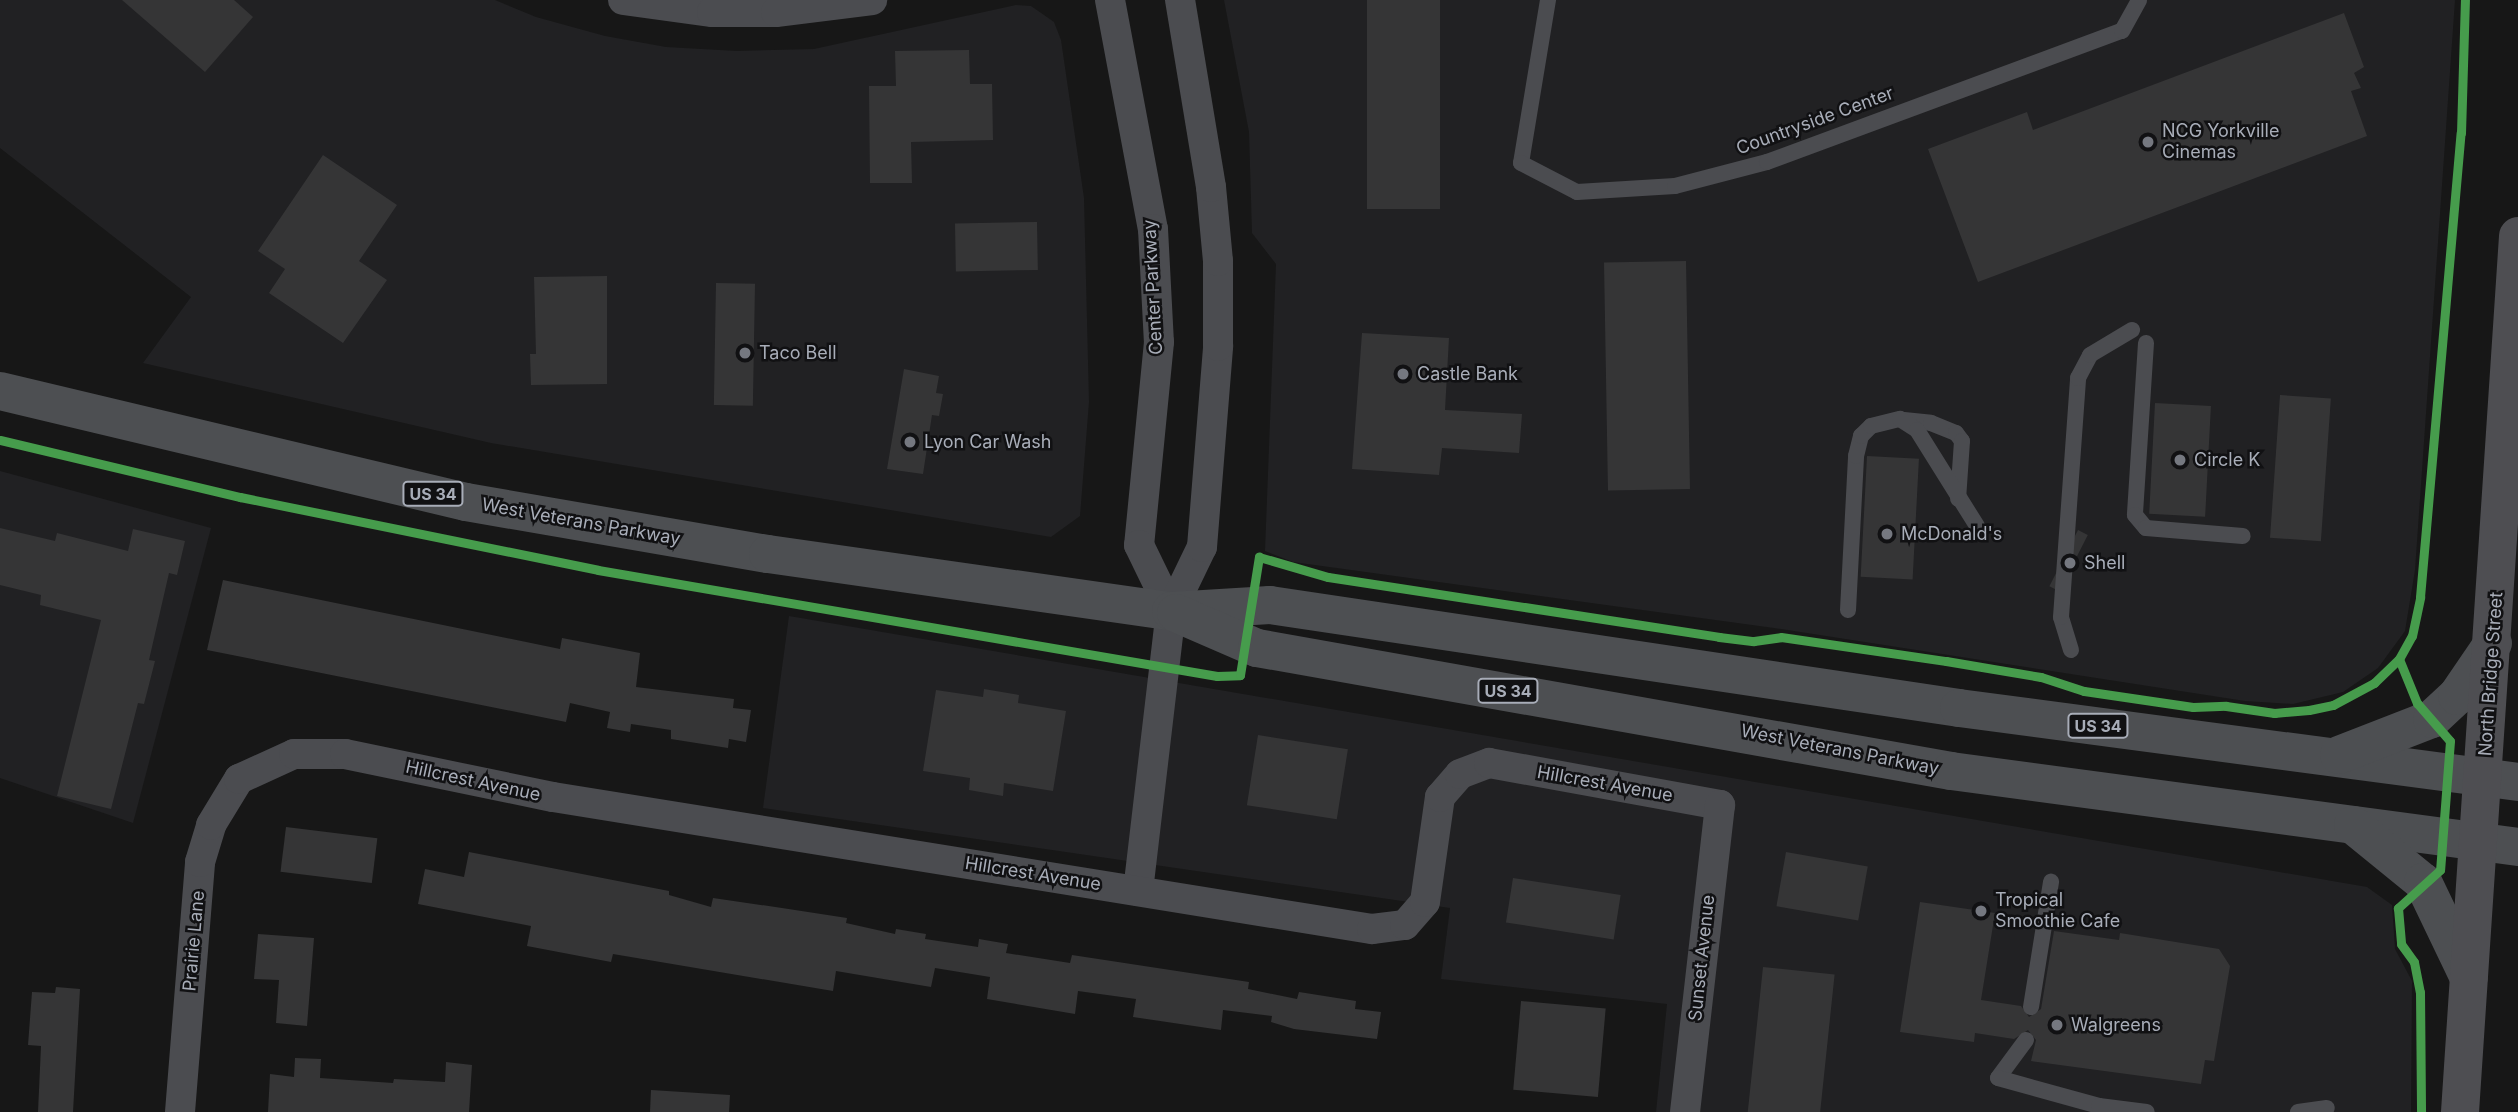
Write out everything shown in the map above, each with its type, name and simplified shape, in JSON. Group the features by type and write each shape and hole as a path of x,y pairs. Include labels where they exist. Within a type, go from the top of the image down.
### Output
{"highway":[{"name":"North Bridge Street","path":"2460,1112 2479,842 2501,780 2493,643 2518,236"}],"main road":[{"name":"West Veterans Parkway","path":"0,391 477,504 768,554 1171,611 1270,605 1959,708 2501,780"},
{"name":"West Veterans Parkway","path":"1171,611 1257,648 1951,771 2518,847"},
{"path":"2333,757 2432,719 2457,696 2493,643"},
{"path":"2353,825 2423,882 2469,978"}],"street":[{"path":"623,0 712,12 776,12 872,0"},
{"name":"Center Parkway","path":"1110,0 1153,229 1158,317 1152,430 1139,545 1171,611"},
{"path":"1138,891 1171,611 1202,547 1218,346 1218,261 1210,187 1180,0"},
{"name":"Hillcrest Avenue","path":"239,779 294,754 345,754 553,797 1373,929 1405,925 1425,902 1440,797 1460,774 1489,763 1720,805"},
{"name":"Prairie Lane","path":"180,1112 200,862 211,825 239,779"},
{"name":"Sunset Avenue","path":"1685,1112 1720,805"}],"lane":[{"name":"Countryside Center","path":"1548,0 1521,163 1577,192 1675,186 1768,162 2122,31 2139,0"},
{"path":"2071,650 2061,617 2078,378 2090,355 2132,330"},
{"path":"2146,344 2135,515 2146,527 2243,536"},
{"path":"1848,610 1861,436 1882,420 1900,419 1931,424 1956,433 1962,441 1958,499"},
{"path":"1900,419 1917,430 1977,526"},
{"path":"2031,1007 2051,883"},
{"path":"2025,1040 1998,1078 2099,1106 2147,1112"},
{"path":"2298,1112 2327,1108"}],"shaded area":[{"path":"0,0 495,0 536,17 605,36 666,47 737,51 814,49 1016,5 1031,6 1054,22 1061,40 1084,198 1089,402 1080,516 1051,537 491,443 143,363 191,297 0,148"},
{"path":"1224,0 2455,0 2415,570 2405,631 2378,668 2343,692 2293,704 2245,701 1774,628 1293,562 1265,551 1276,264 1252,233 1249,132"},
{"path":"0,471 211,528 133,823 0,778"},
{"path":"789,616 2367,887 2392,905 2395,949 2412,981 2411,1112 1656,1112 1667,1004 1441,979 1450,908 763,808"}],"building":[{"path":"122,0 234,0 253,17 205,72"},
{"path":"1367,0 1440,0 1440,209 1367,209"},
{"name":"NCG Yorkville Cinemas","path":"2344,13 2364,67 2354,73 2361,88 2351,91 2367,136 1978,282 1928,149 2027,112 2033,130"},
{"path":"969,50 970,84 992,84 993,140 911,142 912,183 870,183 869,86 896,86 895,51"},
{"path":"323,155 397,205 359,261 387,280 343,343 269,293 285,269 258,251"},
{"path":"1037,222 1038,270 956,271 955,223"},
{"path":"1686,261 1690,489 1608,490 1604,262"},
{"path":"607,276 607,384 531,385 530,354 536,354 534,277"},
{"path":"716,283 755,284 753,406 714,405"},
{"name":"Castle Bank","path":"1362,333 1449,338 1445,410 1522,414 1519,453 1442,448 1439,475 1352,469"},
{"name":"Lyon Car Wash","path":"904,369 939,376 936,393 943,394 939,416 932,415 923,474 887,469"},
{"path":"2280,395 2331,399 2321,541 2270,538"},
{"name":"Circle K","path":"2155,403 2211,406 2205,517 2149,514"},
{"name":"McDonald's","path":"1867,456 1919,459 1913,580 1861,577"},
{"path":"0,528 55,541 57,533 128,551 133,529 185,541 177,575 169,573 149,660 155,661 144,704 138,703 111,809 57,796 101,620 40,605 41,595 0,585"},
{"path":"2078,530 2088,535 2059,591 2049,586"},
{"path":"223,580 560,649 562,638 640,653 636,687 734,699 733,708 751,710 746,742 729,739 728,748 671,739 671,730 631,724 630,732 607,728 610,712 570,703 566,722 207,650"},
{"path":"984,689 1019,695 1018,703 1066,711 1053,791 1004,783 1003,796 969,790 970,778 923,771 936,690 983,697"},
{"path":"1258,735 1348,749 1337,819 1247,805"},
{"path":"286,827 377,838 372,883 281,872"},
{"path":"469,852 669,891 669,895 711,907 713,898 782,908 847,918 846,923 895,934 896,929 926,934 925,939 978,947 979,939 1008,944 1006,953 1070,963 1072,955 1249,982 1248,989 1297,999 1299,992 1356,1001 1355,1009 1381,1012 1377,1039 1294,1029 1271,1022 1272,1016 1223,1010 1221,1030 1133,1017 1136,999 1078,991 1075,1014 987,999 990,977 935,968 931,987 836,971 833,991 613,954 611,962 527,946 531,926 418,904 425,869 464,877"},
{"path":"1786,852 1868,866 1858,921 1776,906"},
{"path":"1513,878 1621,895 1614,939 1506,922"},
{"name":"Walgreens","path":"1920,902 1995,913 1981,1000 2021,1006 2029,1017 2041,1009 2054,931 2119,940 2120,933 2219,949 2230,966 2214,1061 2205,1060 2201,1084 2031,1061 2036,1040 2028,1030 2014,1039 1975,1033 1974,1042 1900,1032"},
{"path":"258,934 314,938 307,1026 276,1023 279,980 254,979"},
{"path":"1763,967 1835,975 1820,1112 1748,1112"},
{"path":"56,987 80,989 73,1112 38,1112 41,1046 28,1045 32,992 55,993"},
{"path":"1521,1001 1606,1008 1598,1097 1513,1090"},
{"path":"295,1058 321,1059 320,1078 393,1083 394,1079 445,1082 446,1062 472,1065 469,1112 268,1112 270,1074 294,1077"},
{"path":"651,1090 730,1095 729,1112 650,1112"}],"cycle path":[{"path":"0,440 240,497 598,570 1217,676 1240,675 1259,557 1328,577 1719,637 1754,641 1781,637 1946,661 2041,677 2084,691 2193,707 2226,706 2274,713 2309,710 2333,705 2374,683 2399,659 2412,636 2420,597 2461,133 2465,0"},
{"path":"2399,659 2417,703 2450,741 2440,870 2398,908 2401,944 2414,962 2420,992 2421,1112"}],"place":[{"name":"NCG Yorkville Cinemas","path":"2148,142"},
{"name":"Taco Bell","path":"745,353"},
{"name":"Castle Bank","path":"1403,374"},
{"name":"Lyon Car Wash","path":"910,442"},
{"name":"Circle K","path":"2180,460"},
{"name":"McDonald's","path":"1887,534"},
{"name":"Shell","path":"2070,563"},
{"name":"Tropical Smoothie Cafe","path":"1981,911"},
{"name":"Walgreens","path":"2057,1025"}]}
